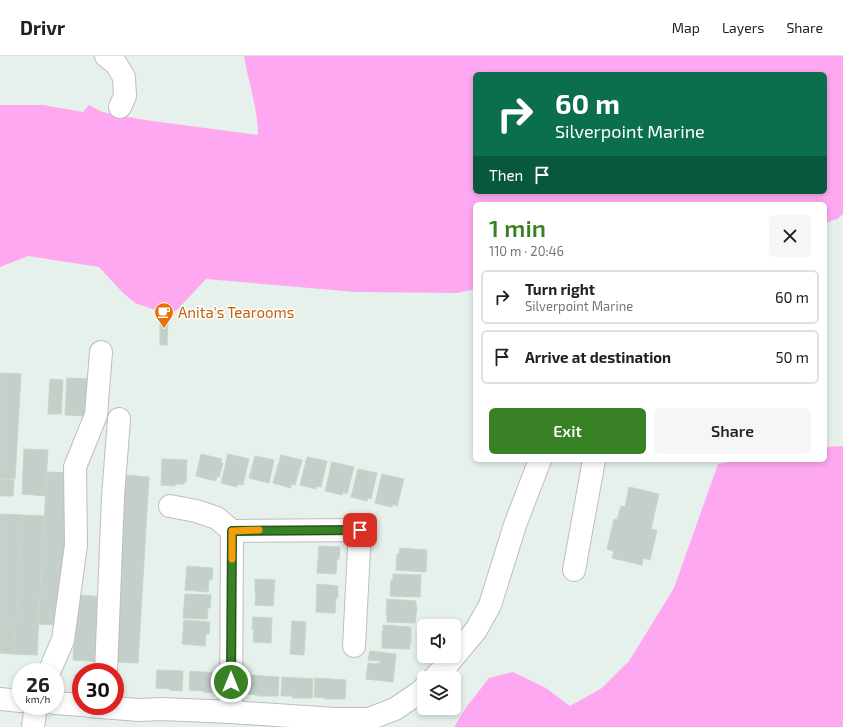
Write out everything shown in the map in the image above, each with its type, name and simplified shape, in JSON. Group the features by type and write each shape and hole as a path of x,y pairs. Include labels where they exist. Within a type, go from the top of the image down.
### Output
{"street":[{"path":"106,56 116,64 124,77 125,96 120,108"},
{"path":"53,663 63,640 76,545 75,467 96,415 101,352"},
{"path":"106,663 113,496 119,419"},
{"path":"441,671 476,630 490,605 515,525 539,462"},
{"path":"574,570 594,462"},
{"path":"170,506 196,511 217,518 232,531 360,530 354,646"},
{"path":"231,712 232,531"},
{"path":"124,708 139,710 161,718 231,712 281,721 369,719 394,709 417,694"},
{"path":"0,699 12,700"},
{"path":"33,727 35,715"}],"shaded area":[{"path":"244,56 843,56 843,214 837,219 827,222 827,202 473,202 473,289 457,293 356,292 206,279 176,311 161,312 135,303 123,293 99,267 28,256 0,267 0,105 43,105 83,112 89,105 102,112 145,120 258,135 255,105"},
{"path":"843,446 843,727 454,727 468,705 489,678 513,672 546,688 570,706 602,688 629,661 674,588 718,464 730,462 827,462 827,447"}],"building":[{"name":"Anita's Tearooms","path":"160,319 168,319 167,345 160,345"},
{"path":"0,373 21,374 15,479 0,478"},
{"path":"67,378 88,379 86,416 65,415"},
{"path":"50,379 63,380 61,414 48,414"},
{"path":"24,449 48,450 45,496 22,494"},
{"path":"201,454 222,459 221,463 223,463 219,477 217,476 216,481 196,476"},
{"path":"228,454 249,459 243,485 238,484 237,487 221,483"},
{"path":"281,455 302,460 295,485 291,484 291,488 273,483"},
{"path":"255,456 274,460 269,483 249,478"},
{"path":"307,457 327,461 321,487 316,486 316,489 300,485"},
{"path":"162,459 187,460 186,482 184,482 184,484 175,484 175,486 161,485"},
{"path":"332,462 354,467 347,494 343,492 342,495 325,491"},
{"path":"358,469 377,473 371,499 368,498 367,501 351,497"},
{"path":"47,472 69,473 60,625 38,624"},
{"path":"382,474 404,479 397,506 393,504 392,507 375,503"},
{"path":"125,475 149,477 138,663 114,662"},
{"path":"0,479 14,480 13,496 0,496"},
{"path":"629,487 659,494 651,529 657,530 650,560 643,558 642,565 612,558 614,551 607,549 614,519 617,520 621,506 625,507"},
{"path":"0,514 22,515 14,654 0,653"},
{"path":"22,515 44,516 37,655 14,654"},
{"path":"319,546 340,547 339,559 337,559 336,574 317,573"},
{"path":"400,548 427,550 426,572 396,570 397,554 399,554"},
{"path":"187,566 213,568 212,580 209,580 208,592 185,590"},
{"path":"393,574 421,575 420,597 390,596"},
{"path":"255,579 275,580 273,606 255,605"},
{"path":"317,584 338,586 338,598 336,598 335,613 316,612"},
{"path":"185,594 211,595 207,619 183,618"},
{"path":"77,595 109,597 104,662 73,660"},
{"path":"387,599 416,601 417,607 415,623 387,622"},
{"path":"253,617 272,618 271,643 253,642"},
{"path":"184,620 210,622 209,634 206,634 205,646 182,644"},
{"path":"292,621 306,622 304,655 290,654"},
{"path":"383,625 411,627 410,649 382,648"},
{"path":"370,651 396,654 393,682 366,679 368,663 380,664 380,661 368,660"},
{"path":"157,670 183,671 182,691 156,688"},
{"path":"190,671 216,673 215,693 189,690"},
{"path":"248,675 279,677 278,696 258,696 247,694"},
{"path":"282,677 313,679 312,698 292,698 293,696 281,696"},
{"path":"315,678 346,680 345,699 325,699 326,698 314,697"}],"slow traffic":[{"path":"232,559 232,531 259,530"}],"place":[{"name":"Anita's Tearooms","path":"164,329"}],"route":[{"path":"231,682 232,531 360,530"}]}
